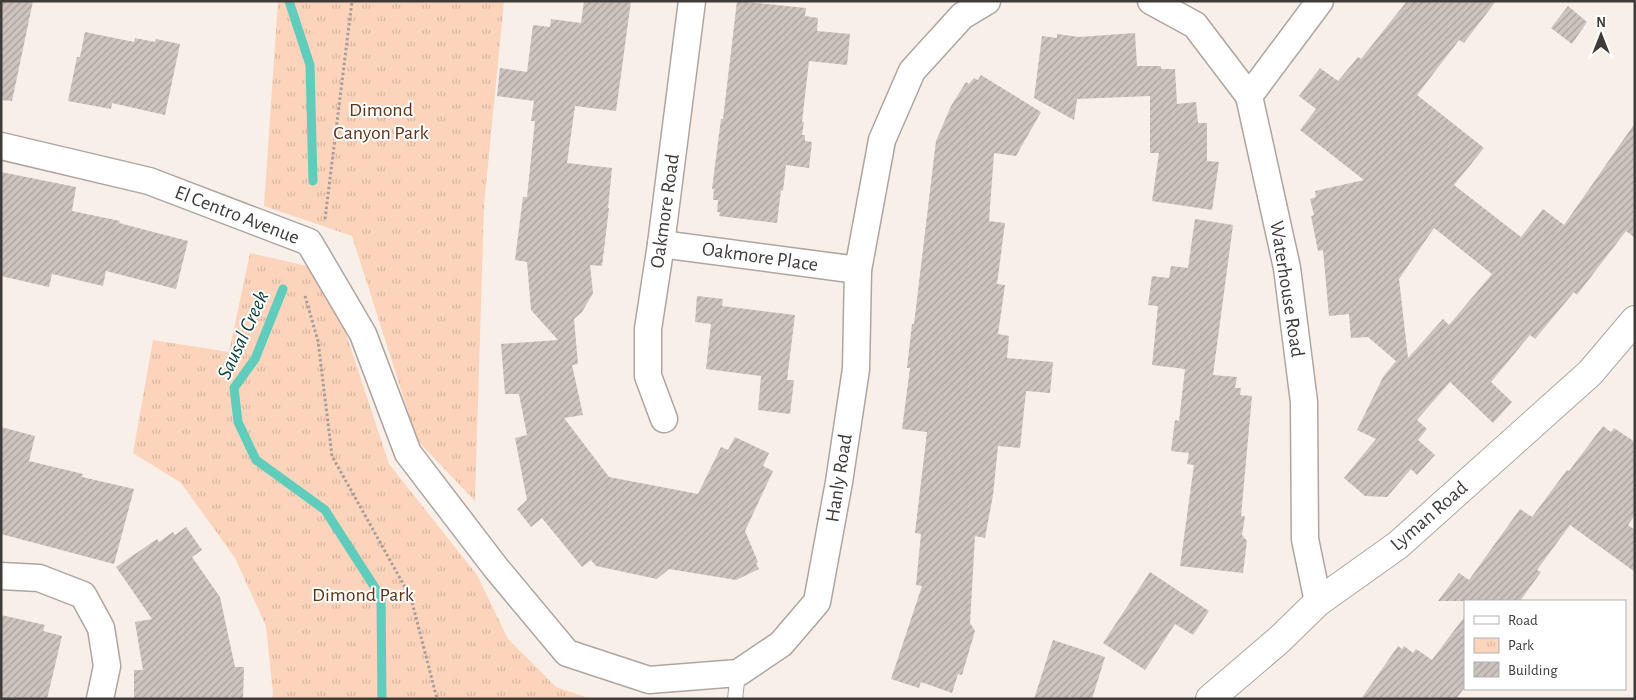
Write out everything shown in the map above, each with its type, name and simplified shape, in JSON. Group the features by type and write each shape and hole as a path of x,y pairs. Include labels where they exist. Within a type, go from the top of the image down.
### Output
{"street":[{"name":"Oakmore Road","path":"664,419 648,376 648,329 661,244 692,1"},
{"path":"1152,1 1195,25 1249,96 1320,1"},
{"name":"Hanly Road","path":"496,568 568,653 649,680 738,690 817,602 839,482 856,370 858,270 882,140 912,71 962,16 978,4"},
{"name":"Waterhouse Road","path":"1249,96 1288,268 1304,402 1305,539 1318,602"},
{"name":"El Centro Avenue","path":"1,146 149,181 309,242 363,334 408,453 496,568"},
{"name":"Oakmore Place","path":"661,244 858,270"},
{"name":"Lyman Road","path":"1210,699 1279,640 1318,602 1398,545 1590,374 1635,320"},
{"path":"1,576 39,578 83,595 101,628 107,666 100,699"}],"path":[{"path":"324,222 352,1"},
{"path":"305,294 318,341 332,456 411,598 437,699"}],"green space":[{"name":"Dimond Canyon Park","path":"278,1 504,1 484,205 475,501 417,440 352,236 264,206"},
{"name":"Dimond Park","path":"250,253 325,270 389,464 477,575 508,639 556,687 591,699 272,699 266,626 235,558 181,483 133,453 153,340 229,352"}],"building":[{"path":"1,1 33,1 12,101 1,100"},
{"path":"584,1 631,1 616,111 575,106 567,163 612,168 602,266 590,265 593,293 582,312 574,319 578,364 572,365 583,415 564,418 609,477 698,494 721,447 728,450 735,437 769,453 763,466 773,471 745,531 759,569 736,580 669,569 657,579 596,566 591,560 582,567 542,518 531,527 517,509 527,500 515,438 527,435 519,394 505,394 501,344 558,340 531,310 527,262 515,260 523,197 527,197 535,121 531,121 534,101 497,96 500,68 527,72 533,25 550,27 551,19 581,23"},
{"path":"737,1 806,8 805,16 818,18 817,31 850,34 847,65 809,61 802,135 805,135 805,141 812,142 809,168 786,165 777,223 719,216 720,212 717,212 718,200 713,200 714,189 712,189 721,119 723,119"},
{"path":"1407,1 1496,1 1464,43 1459,40 1417,95 1484,148 1454,185 1521,237 1543,209 1564,225 1635,123 1635,238 1626,231 1577,295 1574,292 1535,339 1530,335 1491,382 1512,402 1493,423 1450,382 1417,420 1427,429 1418,440 1435,455 1417,475 1411,469 1387,497 1365,496 1344,478 1376,439 1357,430 1383,377 1396,361 1368,337 1351,338 1349,314 1329,316 1323,250 1318,251 1311,216 1314,215 1310,199 1316,197 1315,191 1364,180 1300,130 1316,109 1299,96 1320,68 1338,81 1358,57 1361,59","holes":["1434,228 1492,274 1449,325 1443,319 1408,358 1399,279"]},
{"path":"1568,6 1587,22 1572,44 1551,28"},
{"path":"85,32 134,42 135,38 155,42 156,39 180,44 165,115 112,103 111,109 68,101 77,57 80,57"},
{"path":"1135,33 1137,66 1161,66 1161,69 1175,69 1177,104 1196,102 1198,123 1207,123 1207,161 1219,162 1212,210 1152,201 1159,153 1150,153 1150,96 1077,99 1074,120 1034,98 1042,36 1057,38 1057,34 1079,37"},
{"path":"981,75 1041,112 1016,156 994,153 989,221 1005,223 997,284 1005,285 998,334 1009,336 1007,358 1053,362 1050,393 1026,391 1020,448 998,446 993,495 985,538 975,536 970,623 975,631 962,675 958,674 952,693 921,682 919,688 891,679 922,586 916,585 921,534 915,533 927,432 902,429 910,368 907,368 912,324 914,324 936,141 951,106 966,82 969,84 974,78 978,80"},
{"path":"1,172 76,187 72,211 120,221 119,223 188,241 176,289 106,271 103,286 52,274 49,287 1,276"},
{"path":"1195,219 1233,225 1213,375 1237,377 1235,388 1241,388 1240,395 1252,396 1241,516 1245,516 1242,535 1247,541 1243,573 1180,566 1194,465 1187,464 1189,453 1171,451 1175,420 1179,421 1185,369 1152,365 1158,306 1148,305 1152,276 1169,278 1171,266 1188,268"},
{"path":"697,296 723,299 722,306 795,315 787,380 794,380 790,414 758,410 761,376 706,369 711,324 695,322"},
{"path":"1603,426 1611,432 1614,428 1635,442 1635,515 1628,525 1635,530 1635,572 1570,525 1537,570 1541,572 1521,600 1438,601 1459,573 1469,580 1520,509 1532,517 1567,470 1569,471"},
{"path":"1,427 35,436 29,461 83,474 82,477 134,489 114,564 1,534"},
{"path":"186,527 202,550 192,557 220,597 235,667 244,667 243,699 134,699 134,670 143,670 135,622 152,619 116,567 157,539 159,542 173,532 175,535"},
{"path":"1150,572 1209,611 1193,635 1175,624 1145,670 1103,643"},
{"path":"1,615 45,625 43,631 62,636 47,699 1,699"},
{"path":"1464,617 1464,688 1456,699 1361,699 1398,646 1402,649 1404,646 1413,653 1416,649 1432,660"},
{"path":"1053,640 1105,657 1092,699 1034,699"}],"waterway":[{"name":"Sausal Creek","path":"289,1 310,65 313,181"},
{"name":"Sausal Creek","path":"283,289 255,359 234,388 238,422 256,460 325,510 381,597 382,699"}]}
